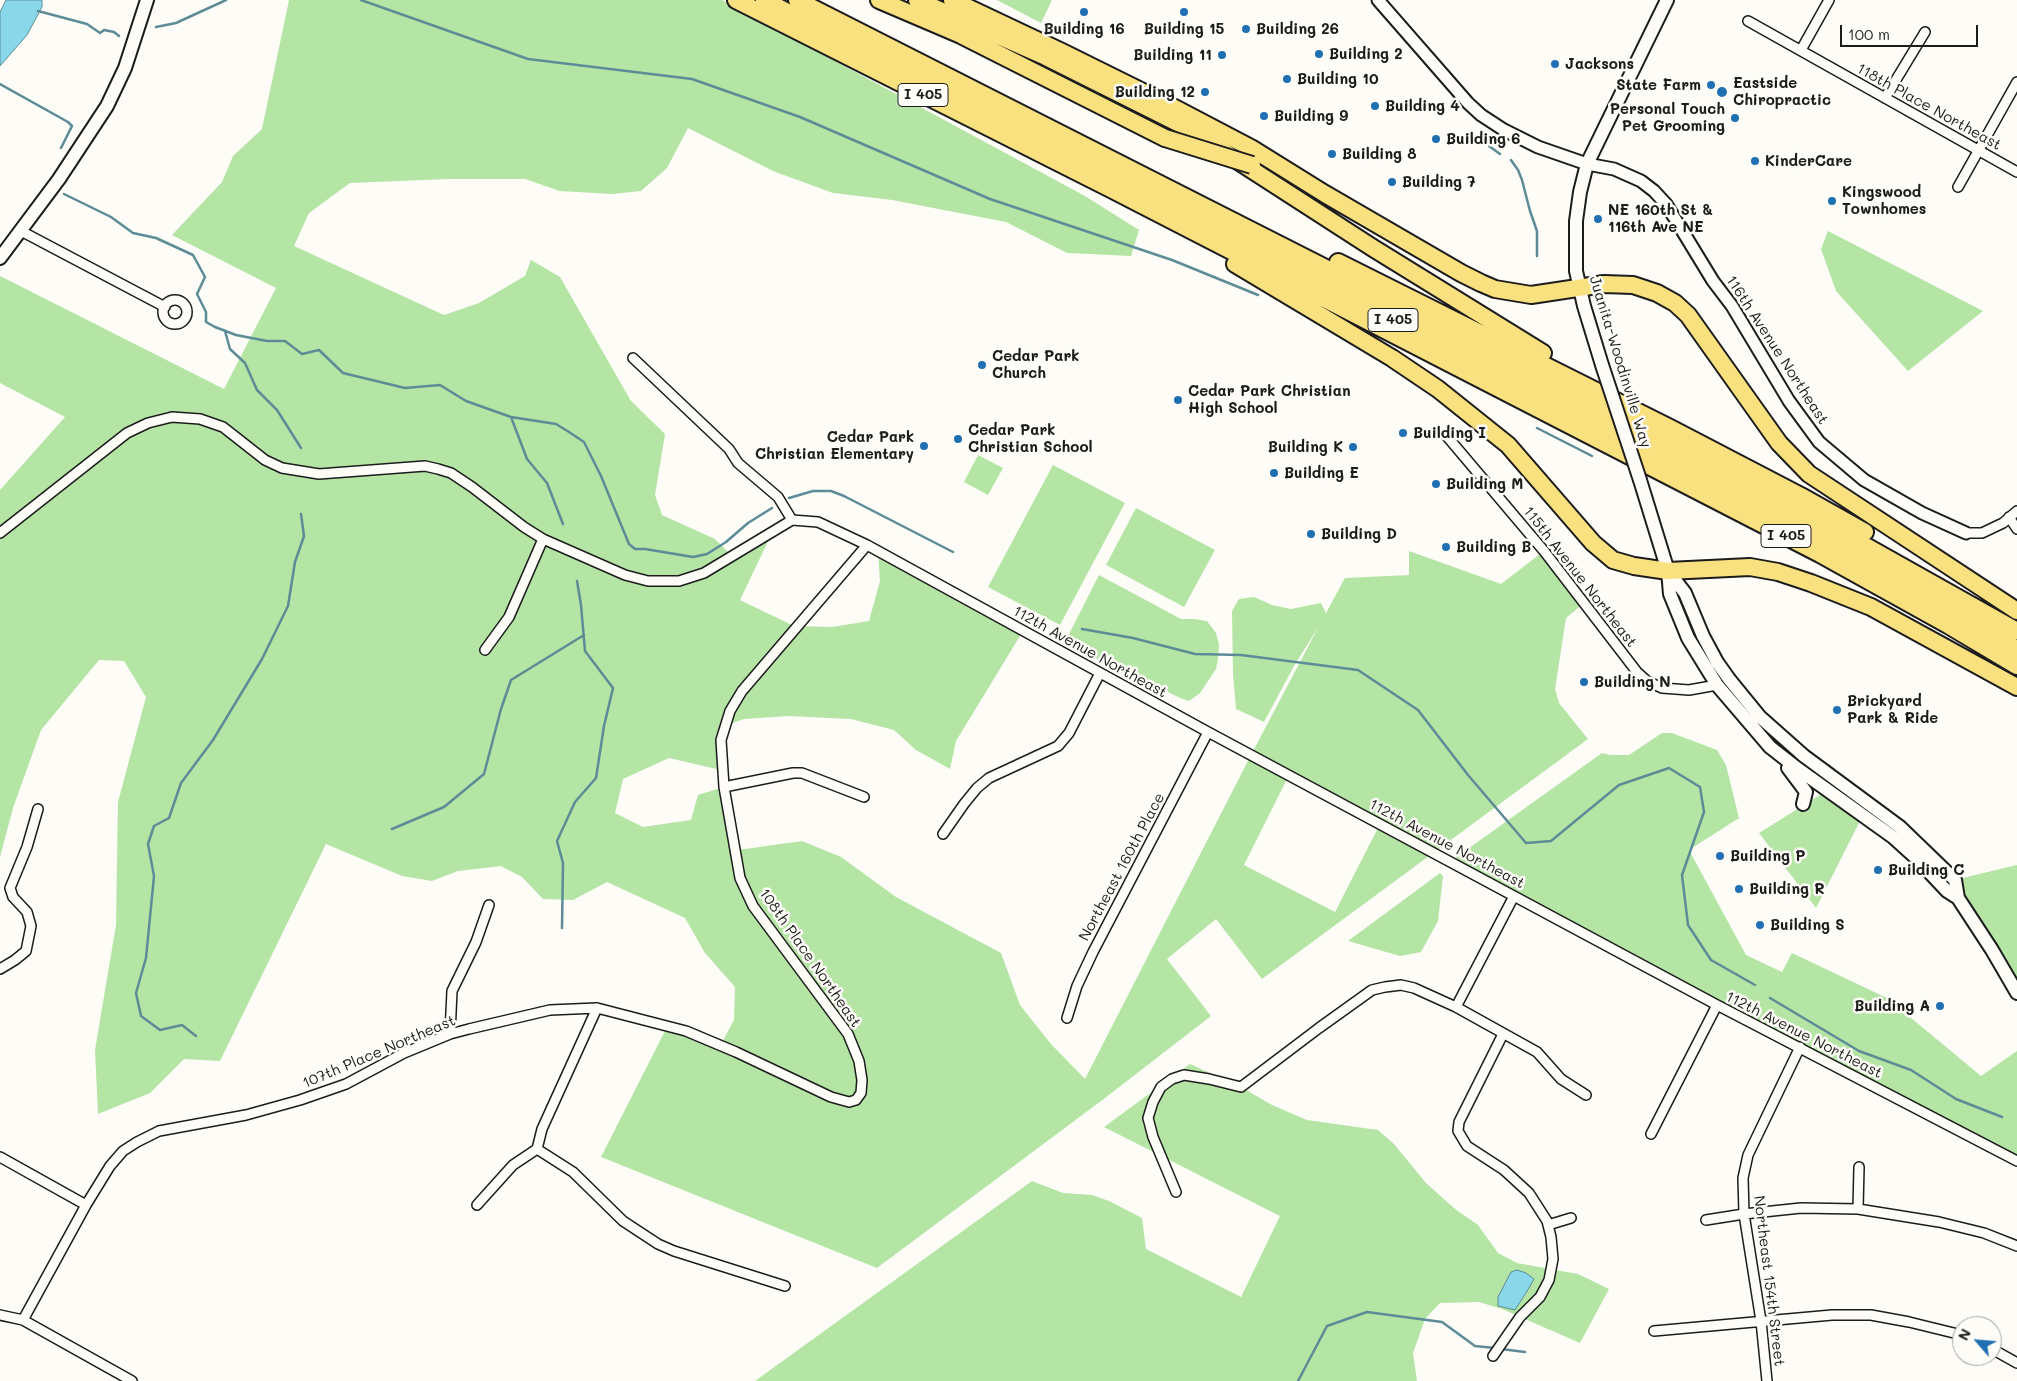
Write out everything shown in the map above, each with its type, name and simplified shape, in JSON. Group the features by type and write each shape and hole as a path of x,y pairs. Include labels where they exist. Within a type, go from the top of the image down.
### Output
{"highway":[{"name":"I 405","path":"736,0 1111,189 1820,554 1948,625 2017,666"},
{"name":"I 405","path":"764,0 1768,510 1892,576 2017,649"},
{"name":"I 405","path":"797,0 1710,463 1830,526 2017,631"},
{"name":"I 405","path":"816,0 1672,429 1801,496 2017,619"},
{"path":"879,0 961,35 1165,138 1269,170 1325,194"},
{"path":"917,0 1046,58 1184,126 1513,335 1672,429"},
{"path":"952,0 1045,43 1223,133 1284,167 1325,194 1461,273 1495,288 1531,295 1604,284 1633,285 1657,293 1675,303 1688,315 1779,443 1810,474 2017,611"},
{"path":"1111,189 1392,358 1438,389 1508,445 1602,553 1614,560 1634,566 1668,571 1750,567 1778,572 1811,582 1871,608 2017,687"}],"main road":[{"path":"0,258 59,179 107,106 125,68 147,0"},
{"name":"Juanita-Woodinville Way","path":"1667,0 1587,164 1576,221 1576,270 1579,288 1602,365 1668,571"},
{"path":"1668,571 1670,594 1688,638 1717,685 1801,783 1806,792 1803,804"},
{"path":"1668,571 1685,593 1703,636 1717,662 1760,717 1780,737 1900,827 1922,846 1954,880 1958,898 2017,993"},
{"path":"1770,747 1793,757 1834,786 1847,789"},
{"path":"1770,747 1882,829 1914,856 1947,891 1958,898"},
{"path":"1847,789 1851,799 1872,815 1882,829"}],"street":[{"name":"116th Avenue Northeast","path":"1378,0 1468,103 1481,115 1504,130 1538,147 1587,164 1614,169 1641,181 1654,191 1666,204 1713,281 1732,306 1789,401 1819,442 1864,480 1912,508 1948,527 1966,534"},
{"path":"1801,50 1829,0"},
{"name":"118th Place Northeast","path":"1748,21 2017,172"},
{"path":"1885,98 1926,32"},
{"path":"1958,187 2017,82"},
{"path":"21,231 165,307"},
{"path":"0,533 127,433 148,423 172,417 200,419 223,427 265,460 282,468 319,474 425,466 451,473 543,539 625,575 648,581 678,581 704,573 792,520 778,497 738,463 729,449 633,358"},
{"name":"115th Avenue Northeast","path":"1445,434 1544,551 1637,672 1648,681 1662,688 1689,690 1717,685"},
{"path":"1966,534 1982,533 2017,511"},
{"path":"2009,517 2017,528"},
{"name":"112th Avenue Northeast","path":"792,520 818,522 867,546 1208,732 1717,1005 2017,1161"},
{"path":"485,650 509,616 543,539"},
{"name":"108th Place Northeast","path":"597,1008 686,1031 736,1052 831,1097 849,1102 856,1100 860,1093 862,1080 859,1061 848,1034 753,906 740,878 724,787 721,740 730,711 742,691 867,546"},
{"path":"943,834 977,788 989,778 1058,746 1069,733 1100,673"},
{"name":"Northeast 160th Place","path":"1067,1018 1077,986 1093,952 1208,732"},
{"path":"724,787 802,772 864,797"},
{"path":"0,969 26,951 31,926 27,912 13,897 10,888 27,847 38,809"},
{"path":"1456,1007 1514,896"},
{"path":"450,1034 452,990 476,942 489,905"},
{"path":"1176,1192 1153,1137 1148,1118 1153,1102 1161,1087 1172,1079 1184,1075 1242,1086 1372,990 1401,985 1414,988 1456,1007 1536,1052 1562,1080 1586,1095"},
{"path":"1651,1134 1717,1005"},
{"path":"477,1204 513,1164 537,1149 542,1129 597,1008"},
{"name":"107th Place Northeast","path":"23,1320 86,1205 110,1166 123,1151 144,1138 159,1131 246,1115 312,1096 346,1084 404,1053 450,1034 550,1010 597,1008"},
{"path":"1492,1356 1520,1317 1540,1297 1549,1280 1552,1259 1548,1224 1529,1193 1504,1170 1467,1146 1458,1131 1459,1122 1504,1034"},
{"name":"Northeast 154th Street","path":"1767,1381 1761,1320 1744,1214 1743,1178 1748,1155 1800,1047"},
{"path":"537,1149 573,1172 620,1219 658,1244 674,1251 785,1286"},
{"path":"0,1157 86,1205"},
{"path":"1858,1209 1859,1167"},
{"path":"1706,1220 1801,1208 1858,1209 1939,1222 1984,1233 2017,1246"},
{"path":"1548,1224 1571,1218"},
{"path":"0,1315 23,1320 132,1381"},
{"path":"1654,1331 1761,1320 1832,1315 1870,1315 1952,1333"},
{"path":"2002,1355 2017,1363"}],"green space":[{"path":"289,0 722,0 1085,196 1139,230 1131,256 1067,253 1006,222 892,200 833,193 773,171 688,128 667,168 641,191 612,194 560,191 525,179 448,179 350,183 309,213 294,246 444,315 479,303 525,276 531,260 560,277 631,401 665,434 655,495 662,515 715,539 733,557 772,533 740,600 794,626 832,627 869,621 880,581 878,552 1023,631 956,741 950,769 916,750 894,730 851,719 788,716 744,719 721,727 725,771 669,758 623,779 615,813 643,827 691,820 698,795 724,787 738,850 802,841 841,857 896,897 1001,953 1020,1005 1051,1044 1085,1079 1319,626 1294,666 1264,722 1236,709 1233,674 1232,611 1239,599 1254,597 1272,605 1291,609 1321,603 1326,613 1345,578 1409,575 1409,551 1501,584 1544,551 1584,603 1566,618 1555,689 1559,703 1588,739 1262,979 1216,919 1167,959 1211,1016 1105,1098 877,1268 601,1157 666,1029 719,1048 734,1020 735,987 705,953 685,918 607,882 573,900 543,899 522,877 501,866 458,871 432,881 402,876 326,844 220,1061 184,1059 150,1093 98,1114 95,1050 116,925 118,802 146,697 124,661 99,660 41,730 13,808 0,857 0,490 65,417 0,383 0,276 224,389 276,288 172,235 222,182 233,156 262,129","holes":["1289,775 1380,824 1335,912 1244,865"]},
{"path":"997,0 1052,0 1041,23"},
{"path":"1828,231 1983,311 1908,371 1836,291 1821,249"},
{"path":"978,455 1003,468 988,495 964,482"},
{"path":"1053,465 1125,503 1060,625 988,587"},
{"path":"1136,508 1215,550 1184,607 1106,565"},
{"path":"1099,575 1181,619 1207,621 1216,633 1219,645 1218,659 1216,669 1200,693 1189,701 1180,698 1105,660 1090,657 1068,645 1067,638"},
{"path":"1662,733 1672,733 1717,750 1726,765 1739,818 1689,850 1746,955 1782,972 1792,953 1887,998 1981,1076 2017,1051 2017,1161 1451,861 1602,753 1629,755"},
{"path":"1823,793 1824,797 1860,821 1816,908 1759,833"},
{"path":"2017,865 2017,993 1950,881"},
{"path":"1440,873 1443,876 1438,921 1421,952 1400,956 1348,941"},
{"path":"1190,1064 1241,1087 1272,1105 1307,1120 1378,1130 1394,1144 1426,1183 1455,1209 1478,1225 1498,1253 1517,1263 1578,1274 1609,1289 1580,1343 1502,1309 1479,1302 1440,1303 1425,1319 1413,1353 1417,1381 755,1381 1032,1181 1063,1193 1092,1195 1109,1201 1142,1218 1146,1249 1241,1297 1280,1216 1104,1127"}],"water":[{"path":"6,0 42,0 42,7 27,35 0,66 0,12"},
{"path":"1517,1270 1526,1273 1534,1279 1515,1310 1498,1306 1498,1297 1511,1272"}],"waterway":[{"path":"156,27 176,23 226,0"},
{"path":"361,0 528,59 692,79 800,117 990,199 1172,260 1258,295"},
{"path":"38,11 87,24 100,33 104,30 114,32 119,36"},
{"path":"0,84 72,126 61,148"},
{"path":"1489,146 1500,154"},
{"path":"1511,160 1522,180 1537,231 1537,256"},
{"path":"64,194 111,217 133,233 156,238 193,255 205,277 197,294 206,312 206,322 215,327 236,335 267,341 285,341 302,354 319,350 343,373 405,388 440,385 466,401 511,417 556,424 569,432 584,442 601,476 629,544 635,549 693,557 707,554 726,542 748,523 772,508"},
{"path":"225,331 230,349 245,363 257,390 277,410 301,448"},
{"path":"511,417 527,459 547,483 563,524"},
{"path":"1537,428 1592,456"},
{"path":"789,498 813,491 831,491 953,552"},
{"path":"196,1036 182,1025 160,1030 141,1016 136,993 146,958 154,876 148,844 154,826 169,818 181,783 213,740 262,659 288,606 295,562 304,536 301,514"},
{"path":"562,928 563,863 557,841 575,802 596,778 604,726 613,688 585,651 577,581"},
{"path":"1082,629 1133,638 1195,654 1241,655 1358,670 1418,710 1468,775 1526,843 1551,841 1619,785 1669,768 1700,787 1704,812 1682,875 1688,925 1711,960 1755,985"},
{"path":"392,829 444,807 484,774 501,709 511,680 584,635"},
{"path":"1770,998 1859,1051 1911,1070 1956,1099 2002,1117"},
{"path":"1298,1381 1327,1326 1367,1312 1442,1322 1475,1346 1495,1348"},
{"path":"1501,1349 1525,1352"}],"place":[{"name":"Building 16","path":"1084,12"},
{"name":"Building 15","path":"1184,12"},
{"name":"Building 26","path":"1246,29"},
{"name":"Building 2","path":"1319,54"},
{"name":"Building 11","path":"1222,55"},
{"name":"Jacksons","path":"1555,64"},
{"name":"Building 10","path":"1287,79"},
{"name":"State Farm","path":"1711,85"},
{"name":"Building 12","path":"1205,92"},
{"name":"Eastside Chiropractic","path":"1722,92"},
{"name":"Building 4","path":"1375,106"},
{"name":"Building 9","path":"1264,116"},
{"name":"Personal Touch Pet Grooming","path":"1735,118"},
{"name":"Building 6","path":"1436,139"},
{"name":"Building 8","path":"1332,154"},
{"name":"KinderCare","path":"1755,161"},
{"name":"Building 7","path":"1392,182"},
{"name":"Kingswood Townhomes","path":"1832,201"},
{"name":"NE 160th St & 116th Ave NE","path":"1598,219"},
{"name":"Cedar Park Church","path":"982,365"},
{"name":"Cedar Park Christian High School","path":"1178,400"},
{"name":"Building I","path":"1403,433"},
{"name":"Cedar Park Christian School","path":"958,439"},
{"name":"Cedar Park Christian Elementary","path":"924,446"},
{"name":"Building K","path":"1353,447"},
{"name":"Building E","path":"1274,473"},
{"name":"Building M","path":"1436,484"},
{"name":"Building D","path":"1311,534"},
{"name":"Building B","path":"1446,547"},
{"name":"Building N","path":"1584,682"},
{"name":"Brickyard Park & Ride","path":"1837,710"},
{"name":"Building P","path":"1720,856"},
{"name":"Building C","path":"1878,870"},
{"name":"Building R","path":"1739,889"},
{"name":"Building S","path":"1760,925"},
{"name":"Building A","path":"1940,1006"}]}
